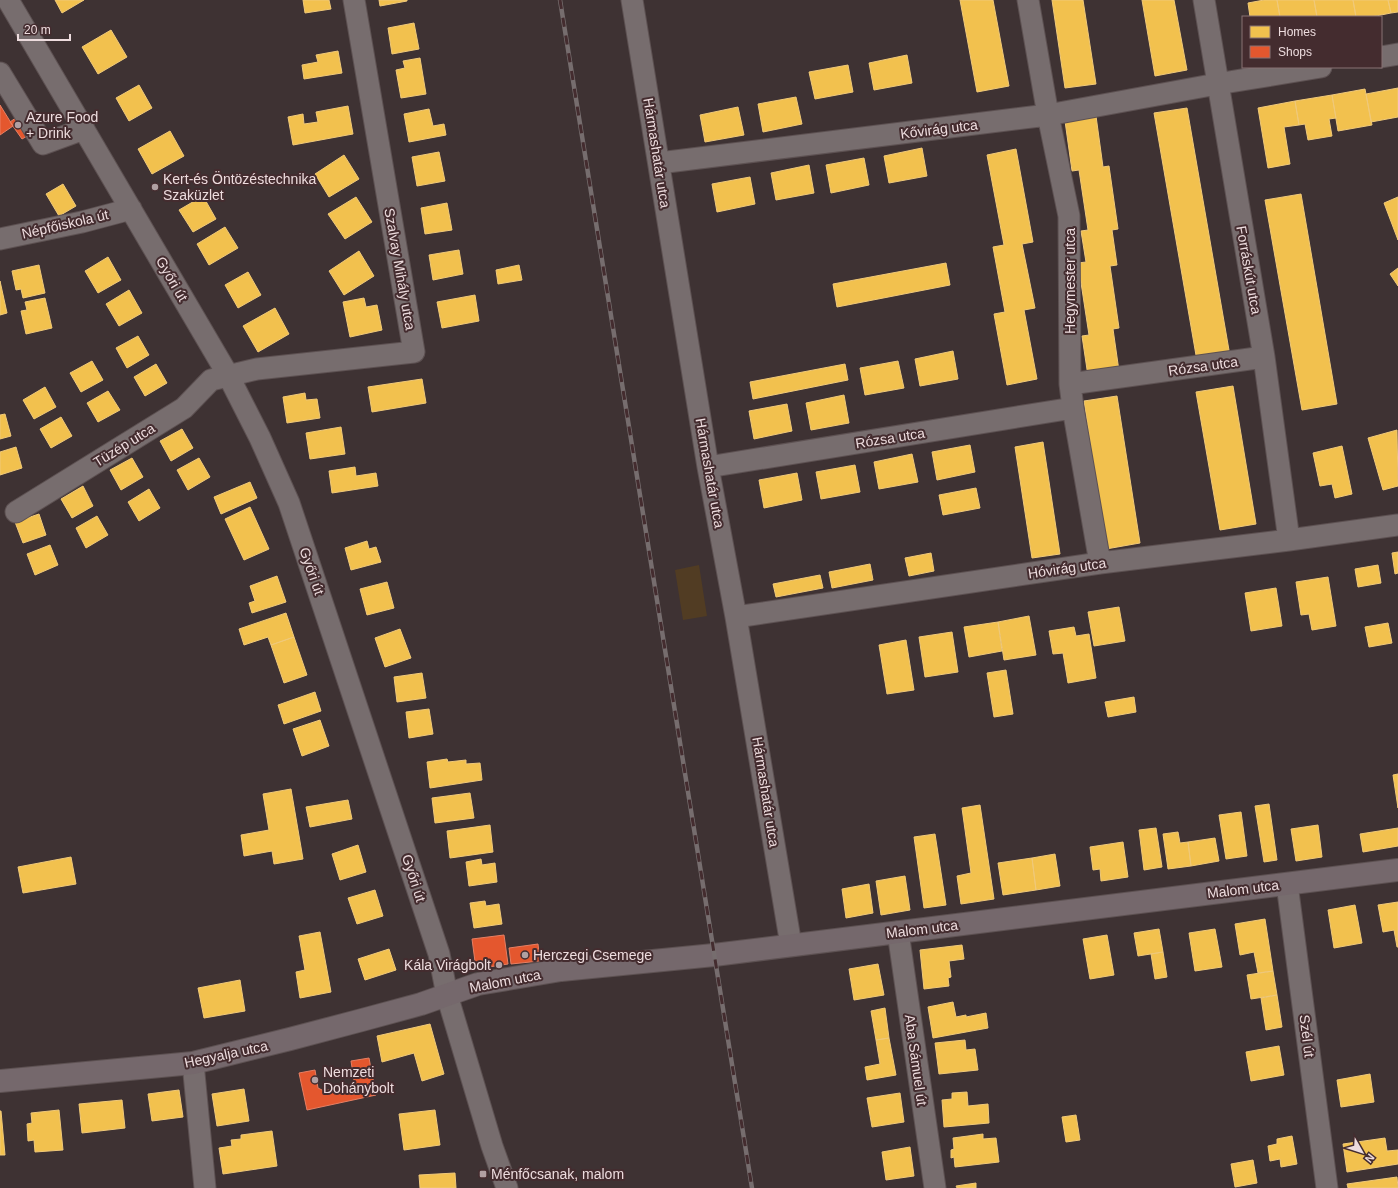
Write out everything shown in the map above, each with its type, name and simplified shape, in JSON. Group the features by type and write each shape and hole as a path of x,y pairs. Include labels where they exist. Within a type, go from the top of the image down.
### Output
{"main road":[{"name":"Malom utca","path":"447,994 478,984 561,970 714,955 1398,870"},
{"name":"Hegyalja utca","path":"0,1081 193,1063 319,1032 421,1004 447,994"}],"street":[{"path":"0,2 4,0"},
{"name":"Győri út","path":"8,0 228,375 260,438 288,503 439,954 447,994 492,1146 507,1188"},
{"name":"Szalvay Mihály utca","path":"228,375 257,369 414,352 354,0"},
{"name":"Hármashatár utca","path":"632,0 708,468 736,616 791,945"},
{"name":"Hegymester utca","path":"1028,0 1048,115 1069,216 1070,384 1100,563"},
{"name":"Forráskút utca","path":"1204,0 1264,357 1289,540"},
{"path":"1382,57 1398,54"},
{"name":"Kővirág utca","path":"659,164 1048,115 1315,68"},
{"path":"0,73 43,144 84,130"},
{"name":"Népfőiskola út","path":"0,239 82,222 131,208"},
{"name":"Rózsa utca","path":"1070,384 1264,357"},
{"name":"Tüzép utca","path":"16,512 184,408 211,380 228,375"},
{"name":"Rózsa utca","path":"708,468 1073,408"},
{"name":"Hóvirág utca","path":"736,616 1100,563 1398,525"},
{"name":"Szél út","path":"1287,884 1328,1188"},
{"name":"Aba Sámuel út","path":"898,932 935,1188"},
{"path":"193,1063 205,1188"}],"shaded area":[{"path":"699,565 707,616 683,620 675,570"}],"building: Homes":[{"path":"55,0 84,0 62,13"},
{"path":"303,0 329,0 331,9 305,13"},
{"path":"379,0 407,0 407,1 380,6"},
{"path":"960,0 993,0 1009,86 977,92"},
{"path":"1052,0 1083,0 1096,84 1065,88"},
{"path":"1142,0 1174,0 1187,70 1155,76"},
{"path":"1264,0 1277,0 1280,16 1250,16 1248,3"},
{"path":"1277,0 1314,0 1317,16 1280,16"},
{"path":"1314,0 1353,0 1356,16 1317,16"},
{"path":"1353,0 1388,0 1391,13 1376,16 1356,16"},
{"path":"1388,0 1398,0 1398,12 1391,13"},
{"path":"414,23 419,49 392,54 388,28"},
{"path":"111,30 127,57 98,74 82,47"},
{"path":"338,51 342,73 304,79 302,65 318,62 316,55"},
{"path":"907,55 912,83 874,90 869,63"},
{"path":"420,58 426,94 401,98 396,70 405,68 403,61"},
{"path":"848,65 853,92 815,99 809,72"},
{"path":"139,85 152,108 129,121 116,98"},
{"path":"1398,88 1398,117 1371,122 1366,94"},
{"path":"1365,89 1372,125 1338,131 1332,95"},
{"path":"1332,95 1336,118 1329,119 1332,136 1308,140 1305,124 1299,125 1295,101"},
{"path":"796,97 802,124 763,132 758,104"},
{"path":"1295,101 1299,125 1284,127 1290,164 1268,168 1258,108"},
{"path":"348,106 353,134 293,145 288,117 303,114 304,124 318,122 316,112"},
{"path":"738,107 744,135 705,142 700,115"},
{"path":"1187,108 1230,356 1197,361 1154,113"},
{"path":"429,109 433,126 444,124 446,135 409,142 404,114"},
{"path":"1096,116 1103,167 1109,166 1118,229 1112,230 1117,265 1110,266 1119,328 1113,329 1119,371 1088,376 1082,336 1089,335 1078,263 1086,262 1081,231 1088,230 1079,170 1072,171 1065,121"},
{"path":"170,131 184,156 152,174 138,149"},
{"path":"922,148 927,176 889,183 884,156"},
{"path":"1016,149 1033,242 1022,244 1035,308 1024,310 1037,379 1007,385 994,314 1005,312 993,247 1004,245 987,155"},
{"path":"439,152 445,181 417,186 412,157"},
{"path":"344,155 359,179 329,197 315,174"},
{"path":"864,158 869,185 831,193 826,165"},
{"path":"809,165 814,193 776,200 771,173"},
{"path":"750,177 755,204 717,212 712,184"},
{"path":"63,184 76,206 59,216 46,194"},
{"path":"1301,194 1337,404 1302,410 1265,200"},
{"path":"203,196 216,219 193,232 179,210"},
{"path":"356,197 372,222 345,239 328,214"},
{"path":"1398,197 1398,240 1384,203"},
{"path":"447,203 452,230 425,234 421,208"},
{"path":"225,227 238,248 209,265 197,244"},
{"path":"459,250 463,274 433,280 429,255"},
{"path":"359,251 374,276 344,295 329,271"},
{"path":"108,257 121,280 98,293 85,271"},
{"path":"946,263 950,285 837,307 833,284"},
{"path":"39,265 45,293 23,298 21,289 16,290 12,271"},
{"path":"519,265 522,280 498,284 496,270"},
{"path":"1398,268 1398,286 1390,274"},
{"path":"248,272 261,295 238,308 225,285"},
{"path":"0,281 7,313 0,315"},
{"path":"129,290 142,313 119,326 106,304"},
{"path":"475,295 479,321 442,328 437,302"},
{"path":"45,298 52,328 26,334 21,311 27,310 25,302"},
{"path":"364,298 366,307 377,305 382,330 350,337 343,302"},
{"path":"275,308 289,334 258,352 243,326"},
{"path":"138,336 149,355 127,368 116,348"},
{"path":"953,351 958,379 920,386 915,359"},
{"path":"92,361 103,380 81,392 70,373"},
{"path":"898,361 904,388 865,395 860,368"},
{"path":"156,364 167,383 145,396 134,377"},
{"path":"845,364 848,380 753,399 750,382"},
{"path":"422,379 426,403 372,412 368,387"},
{"path":"1233,386 1256,524 1220,530 1196,392"},
{"path":"45,387 56,407 34,419 23,400"},
{"path":"108,391 120,410 98,422 87,403"},
{"path":"305,393 306,400 317,399 320,418 287,423 283,397"},
{"path":"844,395 849,423 811,430 806,403"},
{"path":"1117,396 1140,543 1106,549 1084,401"},
{"path":"787,404 792,431 754,439 749,411"},
{"path":"5,414 11,436 0,439 0,415"},
{"path":"61,417 72,436 51,448 40,429"},
{"path":"341,427 345,454 310,459 306,433"},
{"path":"182,429 193,448 171,461 160,441"},
{"path":"1397,430 1398,486 1383,490 1368,438"},
{"path":"1043,442 1060,554 1032,558 1015,447"},
{"path":"970,445 975,472 937,480 932,452"},
{"path":"1342,446 1352,494 1335,498 1332,484 1320,486 1313,453"},
{"path":"16,447 22,468 0,475 0,452"},
{"path":"912,454 918,482 879,489 874,462"},
{"path":"132,458 143,477 121,490 110,470"},
{"path":"199,458 210,477 188,490 177,470"},
{"path":"855,465 860,492 821,499 816,472"},
{"path":"355,467 356,476 376,473 378,486 332,493 329,471"},
{"path":"797,473 802,500 764,508 759,480"},
{"path":"250,482 257,498 221,514 214,497"},
{"path":"83,486 93,506 72,518 61,499"},
{"path":"976,488 980,508 943,515 939,495"},
{"path":"149,489 160,508 139,521 128,502"},
{"path":"250,507 269,549 244,560 225,519"},
{"path":"39,514 46,535 23,543 15,522"},
{"path":"97,516 108,535 86,548 76,528"},
{"path":"367,541 369,549 376,547 381,562 351,570 345,548"},
{"path":"50,545 58,565 35,575 27,554"},
{"path":"1398,552 1398,573 1395,574 1392,553"},
{"path":"931,553 934,571 909,576 905,558"},
{"path":"870,564 873,580 832,588 829,572"},
{"path":"1378,565 1381,583 1358,587 1355,569"},
{"path":"820,575 823,588 776,597 773,584"},
{"path":"277,576 286,602 252,613 249,603 255,601 250,586"},
{"path":"1328,577 1336,626 1312,630 1309,614 1301,615 1296,582"},
{"path":"387,582 394,608 367,615 360,589"},
{"path":"1276,588 1282,626 1251,631 1245,593"},
{"path":"1119,607 1125,641 1094,646 1088,612"},
{"path":"286,613 294,637 271,645 268,637 244,645 239,629"},
{"path":"1029,616 1036,655 1004,660 998,622"},
{"path":"998,622 1002,651 969,657 964,627"},
{"path":"1388,623 1392,643 1369,647 1365,627"},
{"path":"1074,627 1076,636 1089,634 1096,678 1068,683 1063,653 1053,654 1049,631"},
{"path":"400,629 411,658 385,667 375,638"},
{"path":"952,632 958,672 925,677 919,637"},
{"path":"294,637 307,675 284,683 271,645"},
{"path":"906,640 914,690 887,694 879,645"},
{"path":"1006,670 1013,714 994,717 987,673"},
{"path":"422,673 426,698 397,702 394,677"},
{"path":"315,692 321,711 284,724 278,705"},
{"path":"1134,697 1136,712 1108,717 1105,702"},
{"path":"429,709 433,734 409,738 406,712"},
{"path":"320,720 329,746 302,756 293,729"},
{"path":"447,759 448,762 466,760 466,764 480,763 482,780 430,788 427,762"},
{"path":"1398,774 1398,808 1393,775"},
{"path":"291,789 303,859 274,864 272,851 244,856 241,835 269,830 263,794"},
{"path":"470,793 474,818 435,823 432,798"},
{"path":"348,800 352,819 310,827 306,807"},
{"path":"1269,804 1277,860 1264,862 1255,806"},
{"path":"980,805 994,899 961,904 957,876 971,873 962,808"},
{"path":"1241,812 1247,856 1226,859 1219,815"},
{"path":"490,825 493,852 450,858 447,831"},
{"path":"1318,825 1322,857 1296,861 1291,829"},
{"path":"1156,828 1162,867 1144,870 1139,830"},
{"path":"1398,828 1398,846 1363,852 1360,834"},
{"path":"1178,832 1180,843 1188,842 1191,866 1168,869 1163,834"},
{"path":"935,834 946,905 924,908 914,837"},
{"path":"1215,838 1219,861 1191,866 1188,842"},
{"path":"1123,842 1128,877 1101,881 1100,869 1093,870 1090,847"},
{"path":"358,845 366,872 340,880 332,854"},
{"path":"1055,854 1060,886 1036,890 1032,858"},
{"path":"71,857 76,884 23,893 18,867"},
{"path":"1032,858 1036,890 1003,895 998,863"},
{"path":"481,859 482,865 495,863 497,882 469,886 466,862"},
{"path":"905,876 910,910 881,915 876,881"},
{"path":"869,884 873,913 846,918 842,889"},
{"path":"375,890 383,916 357,924 348,898"},
{"path":"485,901 486,906 499,904 502,924 474,928 470,903"},
{"path":"1398,902 1397,947 1394,930 1383,932 1378,905"},
{"path":"1355,905 1362,943 1334,948 1328,910"},
{"path":"1265,919 1273,971 1258,973 1254,952 1240,955 1235,924"},
{"path":"1159,929 1163,952 1138,956 1134,933"},
{"path":"1215,929 1222,967 1195,971 1189,933"},
{"path":"320,932 331,992 300,998 296,972 305,970 299,936"},
{"path":"1107,935 1114,975 1090,979 1083,939"},
{"path":"962,945 964,959 949,961 951,977 948,978 949,986 924,989 920,950"},
{"path":"389,949 396,970 365,980 358,959"},
{"path":"1163,952 1167,977 1155,979 1151,954"},
{"path":"878,964 884,995 854,1000 849,969"},
{"path":"1273,971 1277,995 1251,999 1247,975"},
{"path":"240,980 245,1011 204,1018 198,988"},
{"path":"1277,995 1282,1027 1266,1030 1261,998"},
{"path":"953,1002 956,1017 966,1015 966,1017 986,1013 988,1028 933,1038 928,1007"},
{"path":"885,1008 889,1038 876,1040 871,1011"},
{"path":"430,1024 444,1074 422,1081 414,1053 382,1062 377,1036"},
{"path":"889,1038 896,1075 867,1080 865,1067 880,1064 876,1040"},
{"path":"965,1040 966,1050 975,1049 978,1070 939,1074 935,1043"},
{"path":"1279,1046 1284,1075 1251,1081 1246,1052"},
{"path":"1370,1074 1374,1102 1341,1107 1337,1080"},
{"path":"244,1089 249,1121 217,1126 212,1094"},
{"path":"179,1090 183,1117 152,1121 148,1094"},
{"path":"967,1092 968,1106 988,1104 989,1123 944,1127 942,1100 952,1099 952,1093"},
{"path":"900,1093 904,1122 872,1127 867,1098"},
{"path":"122,1100 125,1128 82,1133 79,1104"},
{"path":"59,1110 63,1150 35,1152 34,1140 28,1141 27,1124 32,1123 31,1113"},
{"path":"435,1110 440,1145 404,1150 399,1114"},
{"path":"1,1111 5,1155 0,1155"},
{"path":"1076,1115 1080,1140 1066,1142 1062,1117"},
{"path":"272,1131 277,1166 223,1174 219,1148 232,1146 231,1140 241,1139 241,1135"},
{"path":"983,1134 983,1139 996,1138 999,1162 955,1167 954,1157 951,1158 951,1150 954,1149 953,1138"},
{"path":"1292,1136 1297,1164 1281,1167 1280,1159 1270,1161 1268,1146 1277,1144 1277,1139"},
{"path":"1385,1138 1387,1151 1398,1150 1398,1164 1347,1172 1343,1144"},
{"path":"910,1147 914,1176 886,1180 882,1152"},
{"path":"1253,1160 1257,1183 1235,1187 1231,1164"},
{"path":"455,1173 456,1188 420,1188 419,1175"},
{"path":"1397,1177 1398,1188 1348,1188 1347,1184"},
{"path":"976,1183 976,1188 957,1188 956,1186"}],"building: Shops":[{"path":"0,105 13,126 0,135"},
{"path":"17,117 29,135 22,139 10,122"},
{"path":"504,935 508,964 476,969 472,939"},
{"path":"538,944 540,961 511,964 509,948"},
{"path":"369,1058 376,1095 307,1110 299,1073 315,1070 318,1088 324,1091 351,1085 354,1080 351,1061"}],"railway":[{"path":"560,0 752,1188"}],"place":[{"name":"Azure Food + Drink","path":"18,125"},
{"name":"Kert-és Öntözéstechnika Szaküzlet","path":"155,187"},
{"name":"Herczegi Csemege","path":"525,955"},
{"name":"Kála Virágbolt","path":"499,965"},
{"name":"Nemzeti Dohánybolt","path":"315,1080"},
{"name":"Ménfőcsanak, malom","path":"483,1174"}]}
